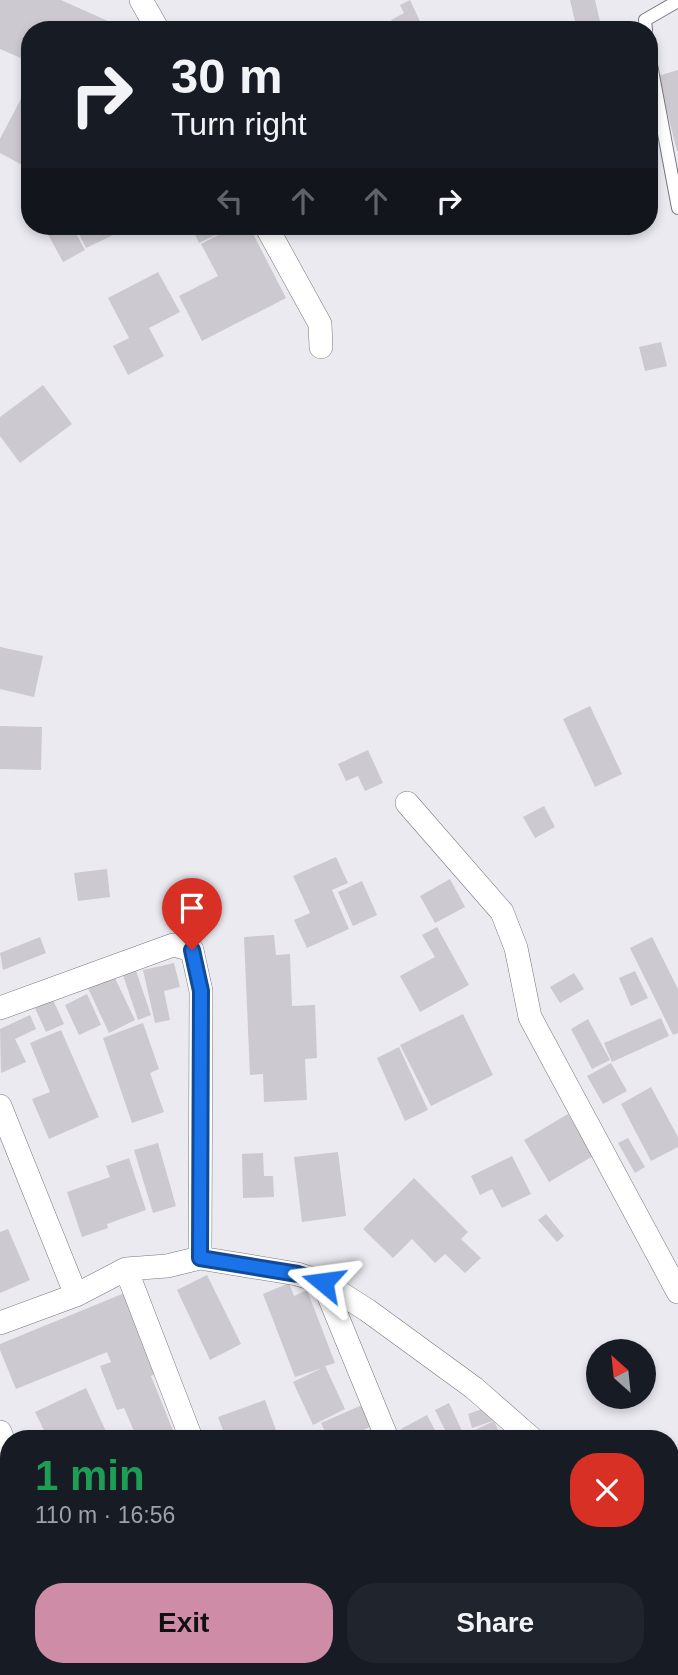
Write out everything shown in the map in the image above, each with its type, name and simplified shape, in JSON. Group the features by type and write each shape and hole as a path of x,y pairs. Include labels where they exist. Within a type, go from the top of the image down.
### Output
{"street":[{"path":"141,0 153,21"},
{"path":"271,235 320,324 321,347"},
{"path":"407,803 502,912 516,948 530,1017 678,1292"},
{"path":"0,1008 173,945 192,950 201,991 200,1258"},
{"path":"0,1106 76,1295"},
{"path":"0,1323 76,1295 126,1269 167,1266 200,1258 298,1274 323,1282 367,1310 474,1388 522,1430"},
{"path":"126,1269 188,1430"},
{"path":"323,1282 384,1430"}],"lane":[{"path":"645,21 678,1"},
{"path":"658,102 678,208"}],"building":[{"path":"0,0 61,0 108,21 21,21 21,58 0,49"},
{"path":"410,0 420,21 392,21 404,13 400,5"},
{"path":"570,0 595,0 600,21 575,21"},
{"path":"678,70 678,151 677,151 658,76"},
{"path":"21,99 21,164 0,153 0,139"},
{"path":"48,235 77,235 85,250 63,262"},
{"path":"80,235 113,235 86,248"},
{"path":"196,235 215,235 199,243"},
{"path":"218,235 254,235 286,298 202,341 179,296 218,276 201,244"},
{"path":"158,272 180,312 149,328 164,356 128,375 113,346 129,338 108,298"},
{"path":"661,342 667,366 645,371 639,347"},
{"path":"43,385 72,424 20,463 0,436 0,417"},
{"path":"0,647 43,656 34,697 0,689"},
{"path":"590,706 622,774 595,787 563,719"},
{"path":"0,726 42,727 41,770 0,769"},
{"path":"368,750 383,783 365,791 358,776 346,781 338,764"},
{"path":"544,806 555,827 535,838 523,817"},
{"path":"336,857 348,883 332,890 349,929 307,948 294,920 310,913 293,876"},
{"path":"107,869 110,897 78,901 74,873"},
{"path":"450,879 465,907 435,923 420,896"},
{"path":"362,881 377,915 353,926 338,892"},
{"path":"437,927 469,985 420,1012 400,976 435,957 422,935"},
{"path":"274,935 276,955 290,954 292,1006 315,1005 317,1058 305,1059 307,1100 264,1102 263,1074 250,1075 244,937"},
{"path":"40,937 46,953 3,970 0,953"},
{"path":"652,937 678,989 678,1033 673,1035 630,948"},
{"path":"174,963 180,987 164,991 170,1020 155,1023 143,970"},
{"path":"135,968 151,1015 138,1020 122,972"},
{"path":"635,971 648,998 631,1006 619,978"},
{"path":"574,973 584,989 560,1003 550,987"},
{"path":"113,974 135,1020 109,1033 87,986"},
{"path":"87,994 101,1025 79,1035 65,1005"},
{"path":"53,1000 64,1024 46,1032 35,1008"},
{"path":"463,1014 493,1075 431,1106 400,1045"},
{"path":"30,1015 36,1029 15,1039 26,1062 1,1073 0,1029"},
{"path":"661,1018 669,1036 612,1062 604,1043"},
{"path":"588,1019 610,1060 592,1069 571,1029"},
{"path":"143,1023 159,1069 150,1073 164,1112 132,1123 103,1038"},
{"path":"61,1030 99,1117 49,1139 32,1099 50,1092 30,1043"},
{"path":"399,1047 428,1110 405,1121 377,1058"},
{"path":"611,1063 627,1091 603,1104 587,1076"},
{"path":"651,1087 678,1137 678,1147 651,1161 621,1104"},
{"path":"568,1114 593,1156 549,1182 524,1140"},
{"path":"628,1138 645,1167 635,1173 618,1143"},
{"path":"158,1143 176,1206 153,1213 134,1150"},
{"path":"338,1152 346,1216 302,1222 294,1157"},
{"path":"263,1153 264,1176 273,1176 274,1197 243,1198 242,1154"},
{"path":"512,1156 531,1194 502,1208 492,1189 480,1195 471,1176"},
{"path":"129,1158 146,1210 107,1224 108,1228 82,1237 67,1192 110,1177 106,1166"},
{"path":"414,1178 468,1232 461,1239 481,1258 465,1273 445,1254 435,1263 412,1239 393,1258 363,1229"},
{"path":"546,1214 564,1236 557,1242 538,1220"},
{"path":"8,1229 30,1280 0,1293 0,1232"},
{"path":"207,1275 241,1344 210,1360 177,1290"},
{"path":"289,1283 294,1296 307,1290 335,1363 325,1366 345,1409 313,1425 293,1382 322,1368 295,1377 263,1294"},
{"path":"127,1292 160,1372 151,1376 173,1430 134,1430 124,1408 117,1410 100,1366 111,1362 107,1352 16,1389 0,1344"},
{"path":"86,1388 105,1430 44,1430 35,1412"},
{"path":"265,1400 276,1430 223,1430 218,1417"},
{"path":"449,1403 462,1430 445,1430 435,1410"},
{"path":"362,1405 372,1426 363,1430 324,1430 321,1423"},
{"path":"488,1407 493,1421 472,1428 468,1414"},
{"path":"427,1415 435,1430 402,1430"},
{"path":"494,1421 498,1430 475,1430"}],"route":[{"path":"192,950 199,971 201,991 200,1258 298,1274 323,1282"}]}
